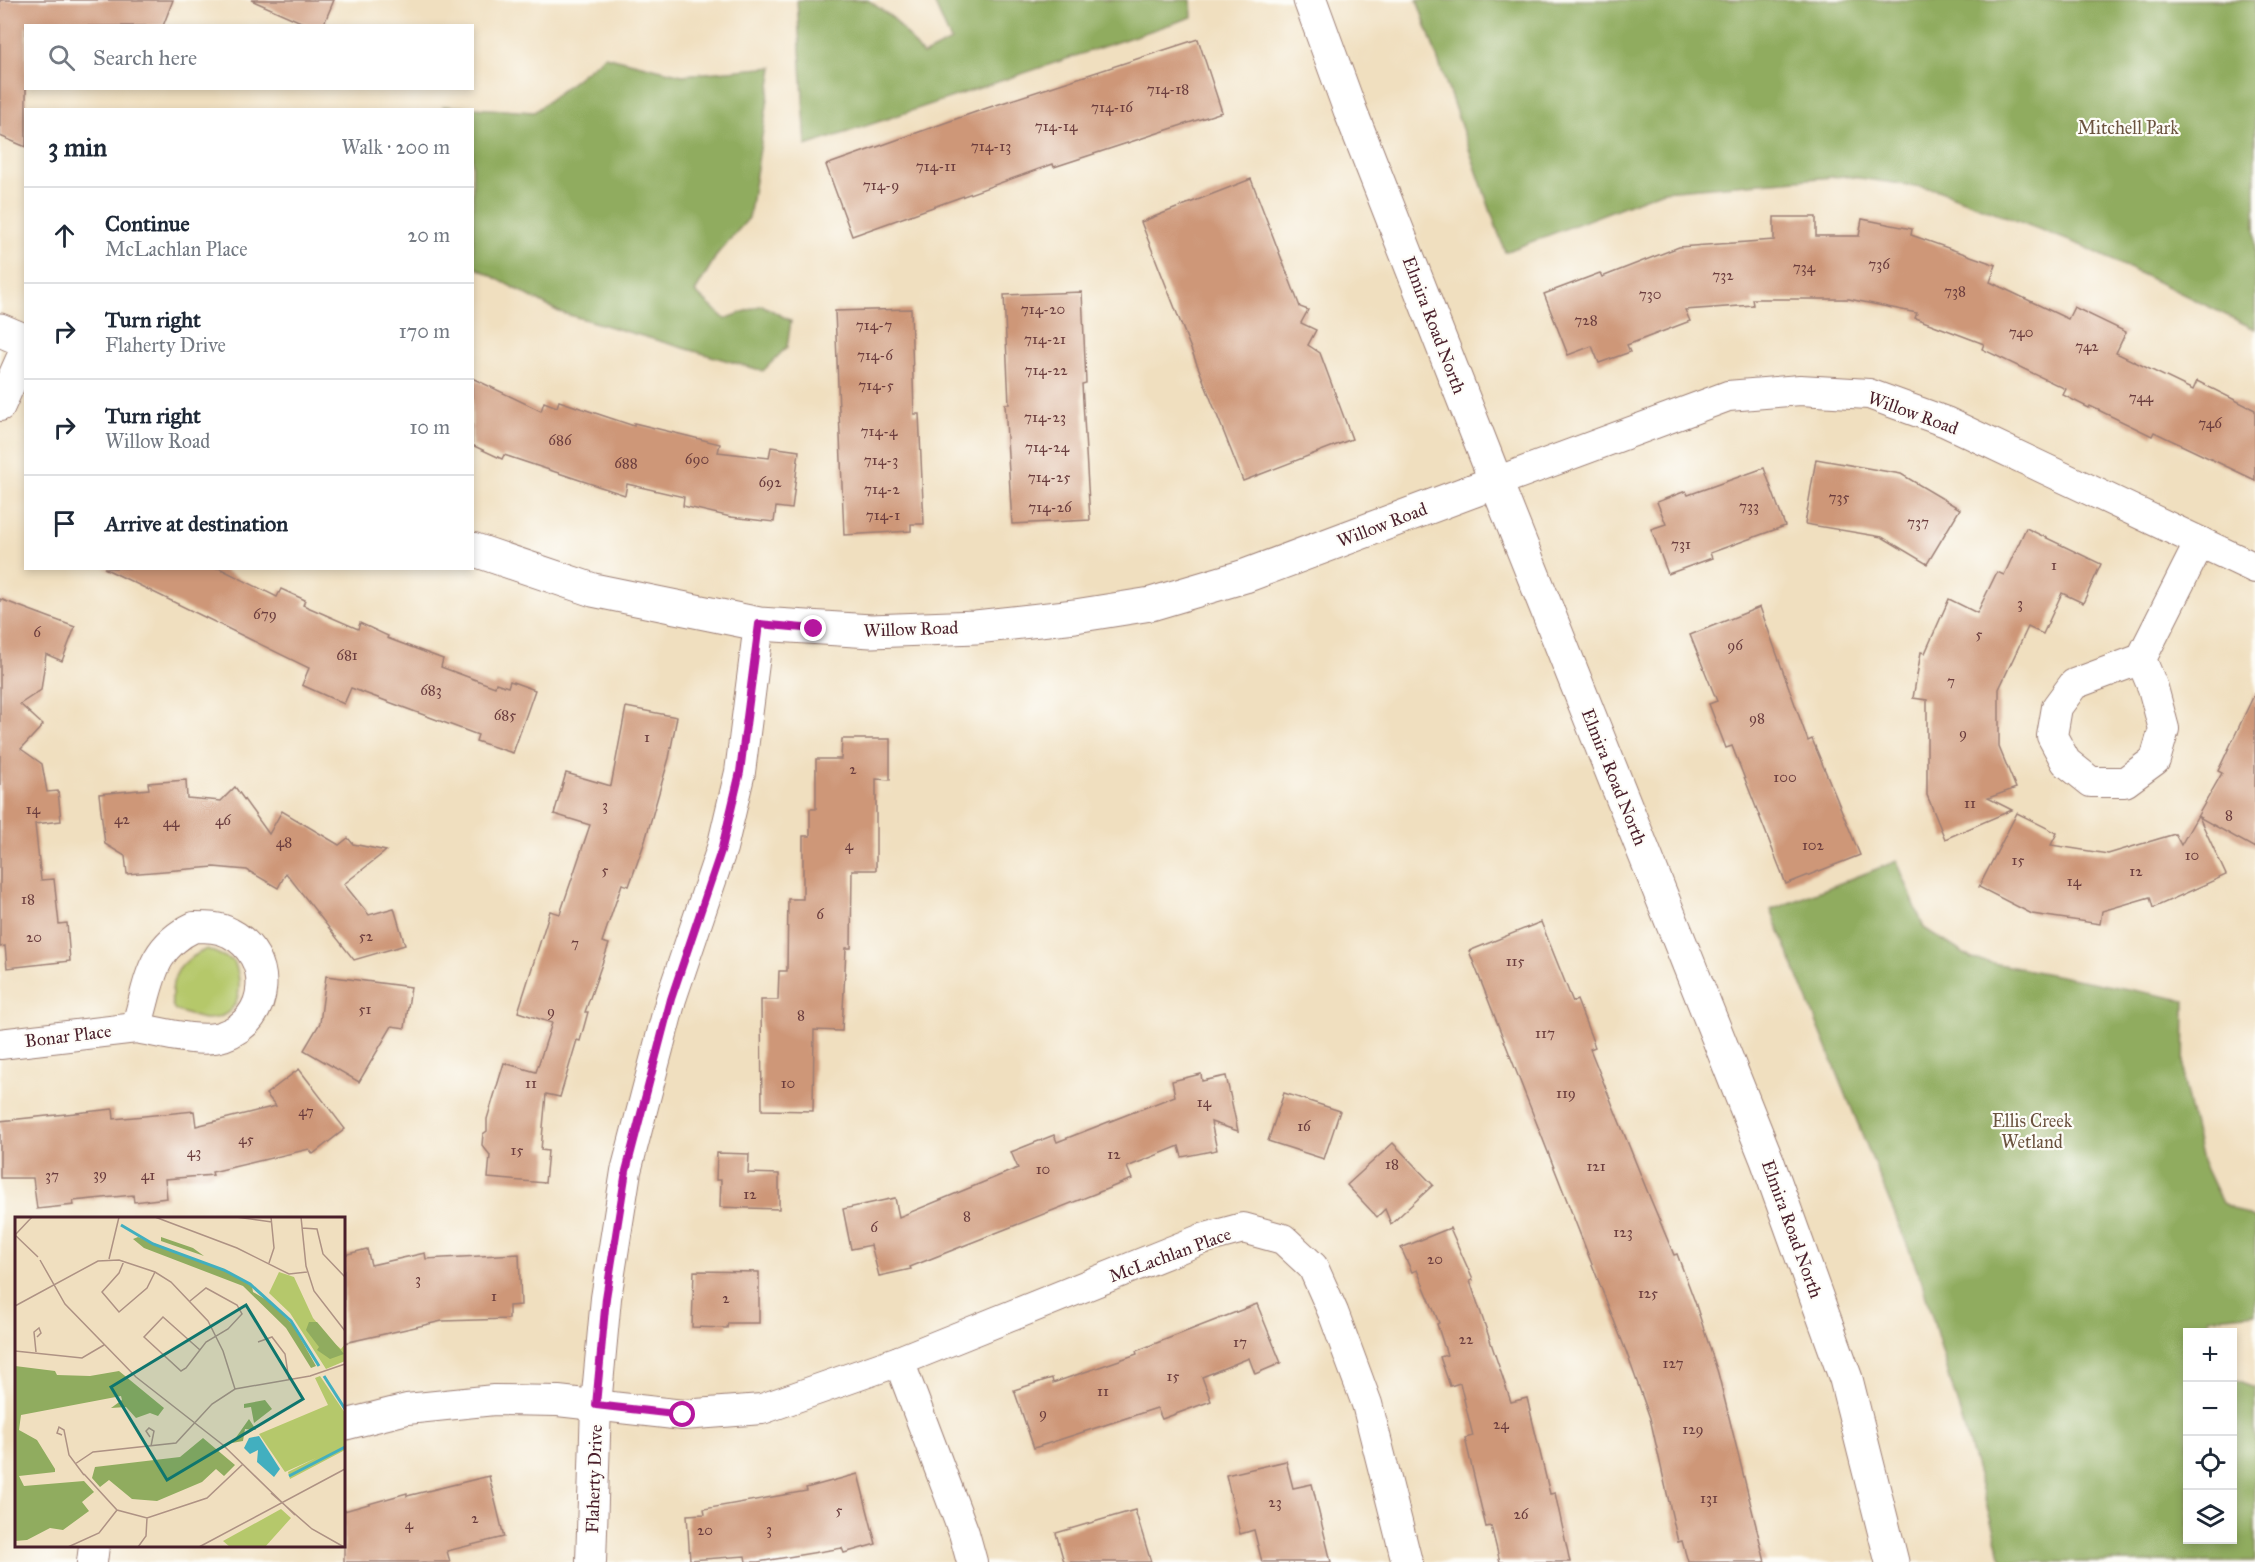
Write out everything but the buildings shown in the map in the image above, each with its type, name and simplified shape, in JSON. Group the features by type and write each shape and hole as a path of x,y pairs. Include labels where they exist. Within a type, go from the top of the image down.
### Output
{"main road":[{"name":"Elmira Road North","path":"1310,0 1354,122 1767,1160 1810,1275 1846,1379 1892,1562"},
{"path":"0,330 24,340"},
{"name":"Willow Road","path":"474,550 593,590 759,624 871,631 965,627 1075,616 1151,604 1245,576 1496,482"}],"street":[{"path":"0,406 24,352"},
{"name":"Willow Road","path":"1496,482 1728,396 1800,390 1869,394 1946,422 2255,568"},
{"path":"2141,659 2200,542"},
{"name":"Flaherty Drive","path":"591,1562 596,1405 606,1298 626,1171 671,999 722,848 740,772 759,624"},
{"name":"Bonar Place","path":"0,1044 136,1028 208,1038 221,1037 236,1030 251,1017 261,1000 261,965 249,948 231,933 214,927 194,927 175,936 161,952 136,1028"},
{"name":"McLachlan Place","path":"345,1425 407,1409 494,1400 596,1405 683,1415 762,1409 899,1361 1202,1239 1243,1228 1282,1239 1313,1267 1333,1312 1367,1404 1407,1562"},
{"path":"899,1361 964,1533 972,1562"},
{"path":"92,1562 94,1547"}],"green space":[{"path":"797,0 868,0 894,19 923,55 951,41 933,0 1191,0 1192,17 806,146"},
{"name":"Mitchell Park","path":"1417,0 2255,0 2255,329 2085,247 1935,189 1845,176 1663,191 1505,252"},
{"path":"605,56 682,75 773,67 749,218 718,253 695,292 725,319 762,305 791,321 787,347 763,371 559,312 474,267 474,108 534,112"},
{"path":"443,106 473,108 444,108"},
{"name":"Ellis Creek Wetland","path":"1897,861 1924,928 1972,959 2185,1000 2184,1082 2202,1161 2222,1203 2255,1219 2255,1313 2208,1318 2208,1328 2183,1328 2183,1544 2237,1544 2237,1380 2255,1387 2255,1562 2003,1562 1921,1279 1771,910"},
{"path":"207,949 234,961 239,990 233,1007 227,1013 207,1019 175,1010 172,1001 173,983 179,970 188,960"}],"route":[{"path":"683,1415 596,1405 606,1298 626,1171 671,999 722,848 740,772 754,681 759,624 814,629"}]}
